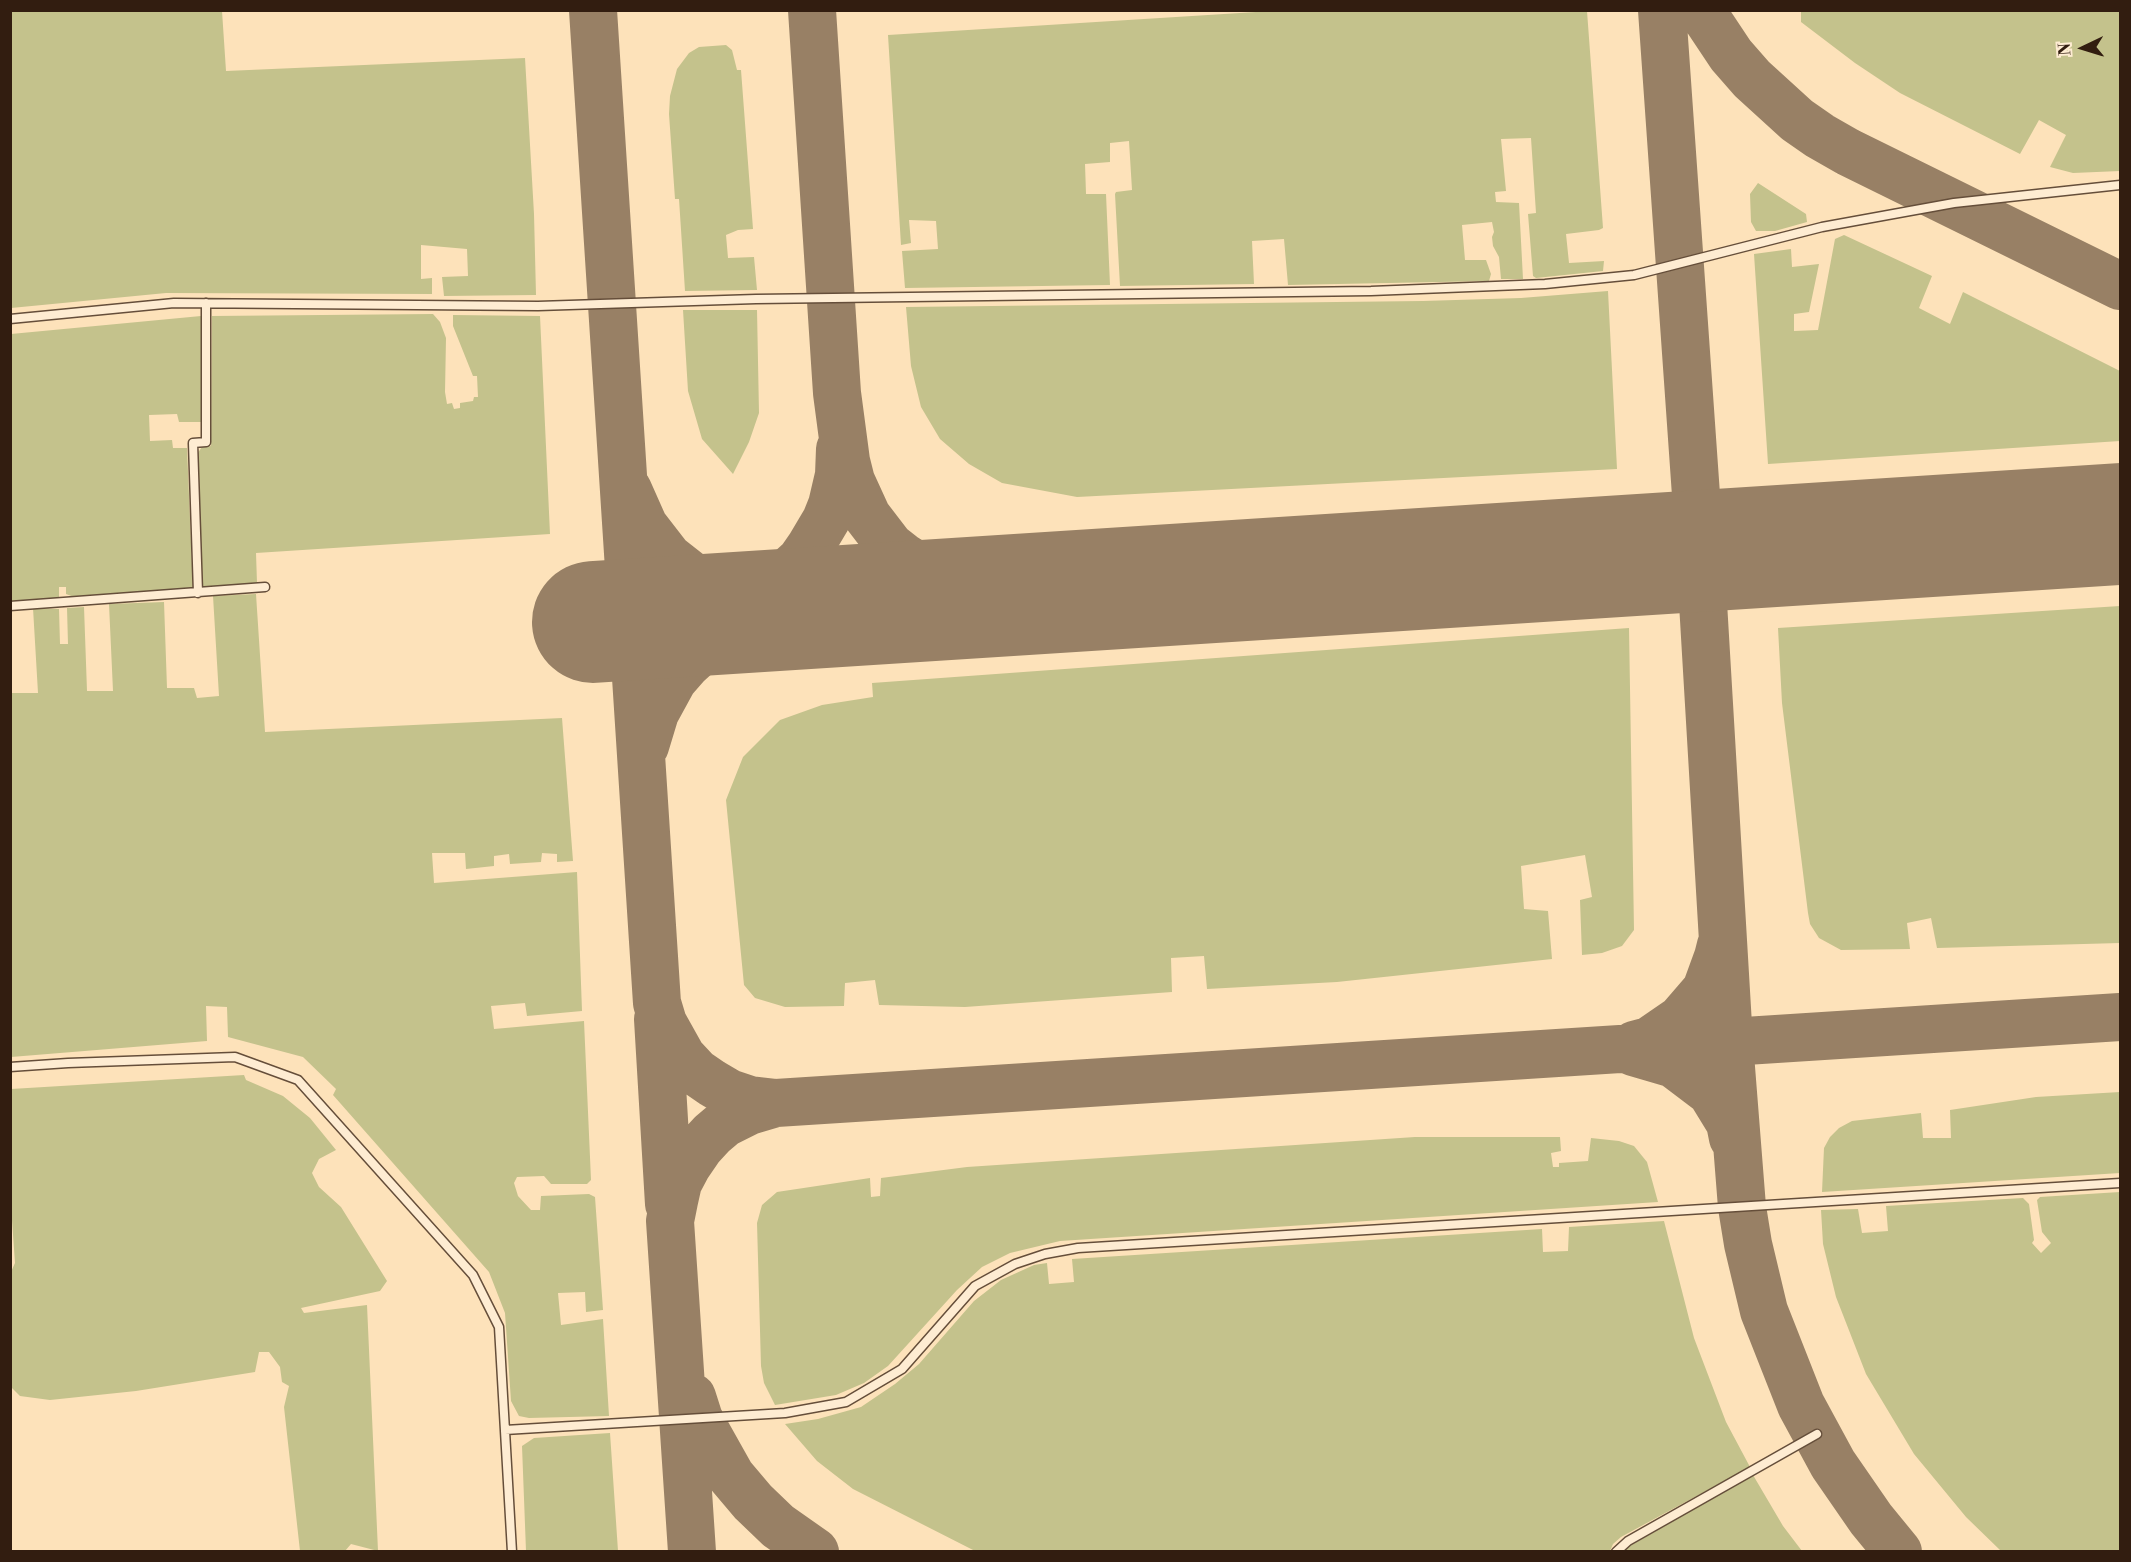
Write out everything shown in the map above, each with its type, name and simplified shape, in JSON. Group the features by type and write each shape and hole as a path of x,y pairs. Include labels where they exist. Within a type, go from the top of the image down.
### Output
{"lane":[{"path":"10,319 174,303 538,306 756,298 1371,291 1545,284 1634,275 1822,227 1954,203 2121,185"},
{"path":"198,593 193,443 206,442 206,303"},
{"path":"10,606 265,587"},
{"path":"10,1067 68,1062 235,1057 298,1080 474,1275 499,1327 512,1551"},
{"path":"505,1430 785,1413 846,1402 902,1369 975,1286 1015,1264 1045,1254 1078,1248 2121,1183"},
{"path":"1616,1551 1628,1541 1817,1434"}],"shaded area":[{"path":"11,10 222,11 226,71 525,58 536,295 444,296 442,277 468,276 467,249 421,245 421,279 432,278 432,294 166,293 11,308"},
{"path":"1272,11 1587,11 1603,228 1566,234 1569,263 1604,261 1603,271 1536,278 1533,276 1528,214 1536,213 1531,138 1501,139 1506,191 1495,192 1496,202 1519,203 1523,279 1501,279 1499,257 1493,246 1492,222 1462,225 1465,260 1486,260 1491,274 1489,281 1288,285 1284,239 1252,241 1254,284 1120,286 1115,194 1132,190 1129,141 1110,143 1110,162 1085,164 1086,194 1106,194 1110,285 905,288 902,251 938,249 936,221 909,220 911,243 901,245 888,35"},
{"path":"1801,11 2120,11 2120,171 2073,173 2050,167 2066,135 2039,120 2020,154 1900,93 1855,63 1801,22"},
{"path":"726,45 732,50 737,70 741,70 753,229 738,230 726,235 728,258 754,257 757,290 685,291 679,199 675,199 669,114 670,96 677,69 689,53 699,47"},
{"path":"1758,183 1806,214 1807,222 1775,231 1756,231 1751,222 1750,194"},
{"path":"1844,235 1932,276 1919,308 1950,324 1963,292 2120,371 2120,441 1768,464 1754,254 1791,249 1792,267 1819,264 1809,312 1794,314 1794,331 1818,330 1835,239"},
{"path":"1608,291 1617,469 1077,497 1002,483 969,464 940,439 921,407 911,366 906,307 1423,301 1521,298"},
{"path":"683,310 757,310 759,413 749,442 733,474 702,439 688,391"},
{"path":"433,314 440,322 446,338 445,392 447,404 452,403 454,409 460,408 460,403 473,401 474,397 478,397 477,376 473,376 453,326 453,315 540,316 550,534 256,553 257,583 206,589 201,584 197,454 202,447 211,446 212,316"},
{"path":"201,316 201,422 179,422 177,414 149,415 150,441 172,440 173,448 187,448 193,590 74,597 66,594 66,587 59,587 59,598 11,601 11,334"},
{"path":"256,594 265,732 562,718 573,861 557,862 557,854 542,853 541,862 510,864 509,854 494,856 494,866 466,869 465,853 432,853 434,883 577,872 582,1011 527,1016 525,1003 491,1006 494,1029 584,1021 591,1180 587,1184 551,1184 544,1176 517,1177 514,1183 518,1196 531,1210 540,1210 541,1196 589,1194 595,1197 603,1310 586,1312 585,1292 558,1293 561,1325 603,1319 609,1416 529,1418 519,1416 511,1401 505,1313 489,1272 333,1095 336,1089 303,1057 228,1037 227,1007 206,1006 207,1041 11,1057 10,691 11,693 38,693 33,608 59,609 60,644 68,644 67,608 84,607 87,691 113,691 109,604 164,602 167,688 194,688 197,698 219,696 213,596"},
{"path":"2120,606 2120,943 1937,948 1931,918 1907,923 1910,949 1841,950 1819,938 1810,924 1808,913 1782,703 1778,628"},
{"path":"1629,628 1634,930 1622,946 1602,953 1582,955 1580,900 1592,897 1585,855 1521,866 1524,909 1548,911 1552,959 1337,982 1207,989 1204,956 1171,958 1172,992 965,1007 879,1005 875,980 845,983 844,1006 785,1007 755,998 744,985 726,800 743,757 780,720 822,705 873,697 872,683"},
{"path":"244,1075 246,1080 283,1096 310,1118 336,1150 319,1159 312,1173 319,1187 341,1207 387,1281 380,1291 301,1308 304,1313 367,1305 378,1551 351,1544 345,1551 300,1551 284,1407 289,1386 282,1382 280,1367 269,1352 259,1352 255,1372 136,1391 50,1400 20,1396 11,1387 10,1274 15,1263 10,1192 11,1089"},
{"path":"2120,1092 2120,1173 1822,1192 1824,1148 1839,1128 1852,1121 1921,1113 1923,1138 1951,1138 1950,1110 2036,1097"},
{"path":"1415,1137 1560,1137 1561,1151 1551,1153 1553,1167 1559,1167 1559,1163 1588,1161 1591,1138 1619,1141 1634,1146 1647,1162 1658,1202 1060,1241 1010,1253 982,1267 957,1290 888,1366 864,1383 836,1395 775,1405 764,1383 761,1366 757,1223 762,1205 777,1192 870,1178 871,1197 880,1196 881,1178 967,1167"},
{"path":"2120,1192 2120,1551 2001,1551 1966,1517 1914,1454 1866,1374 1836,1297 1823,1244 1821,1210 1858,1209 1862,1233 1888,1231 1886,1206 2023,1198 2029,1204 2034,1240 2032,1243 2041,1253 2051,1243 2042,1232 2037,1200 2040,1197"},
{"path":"1664,1221 1694,1338 1726,1422 1750,1467 1621,1537 1613,1544 1610,1551 977,1552 853,1489 817,1461 785,1424 818,1419 861,1407 919,1364 974,1301 1001,1280 1034,1265 1047,1263 1049,1284 1074,1282 1072,1259 1542,1229 1543,1252 1568,1251 1569,1227"},
{"path":"610,1433 618,1551 526,1551 522,1446 534,1438"},
{"path":"1753,1475 1783,1526 1802,1551 1624,1552 1628,1547"}],"taxiway":[{"path":"593,10 657,1003 663,1023 682,1057 696,1072 712,1083 729,1093 750,1100 776,1103 2120,1017"},
{"path":"812,10 837,393 846,461 851,481 867,516 890,546 904,557 936,577 966,587 1014,591 1169,585"},
{"path":"1662,10 1700,552 1729,1042 1742,1207 1764,1311 1801,1405 1833,1464 1871,1519 1898,1552"},
{"path":"1701,10 1731,55 1752,79 1797,120 1820,136 2120,286"},
{"path":"645,746 655,713 673,680 687,664 801,560 810,547 832,505 839,475 840,449"},
{"path":"628,490 644,526 668,557 711,588 742,600 781,605 953,599"},
{"path":"1634,1045 1649,1041 1681,1019 1706,990 1721,945"},
{"path":"658,1019 669,1204"},
{"path":"1633,1052 1674,1064 1711,1092 1730,1123 1733,1138"},
{"path":"692,1552 670,1221 678,1183 700,1147 725,1123 749,1111 776,1103"},
{"path":"692,1397 699,1419 731,1476 778,1526 815,1552"}],"runway":[{"path":"593,622 2120,524"}]}
